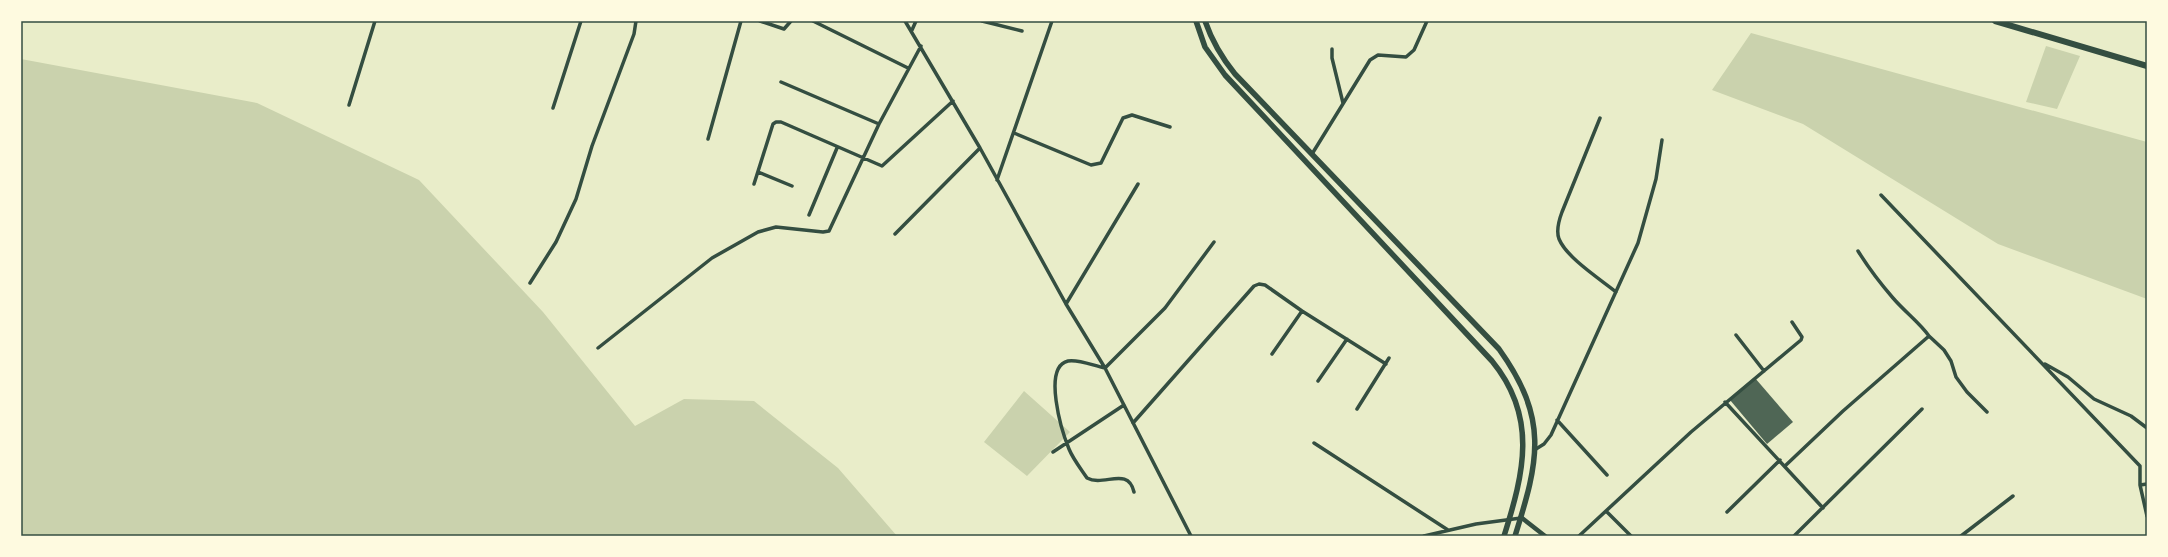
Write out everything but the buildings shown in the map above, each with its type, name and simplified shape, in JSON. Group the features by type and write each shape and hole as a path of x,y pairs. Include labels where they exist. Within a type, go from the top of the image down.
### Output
{"highway":[{"path":"1995,21 2147,66"}],"main road":[{"path":"1196,21 1205,47 1225,76 1487,355 1505,377 1518,408 1523,434 1521,475 1504,536"},
{"path":"1205,21 1211,37 1227,64 1500,349 1517,377 1528,400 1535,423 1536,449 1531,482 1522,518 1515,536"}],"street":[{"path":"349,105 375,21"},
{"path":"553,108 581,21"},
{"path":"530,283 556,242 576,199 592,146 634,34 636,21"},
{"path":"708,139 741,21"},
{"path":"760,21 784,30 791,21"},
{"path":"814,21 908,68"},
{"path":"905,21 912,30 980,148 1066,304 1105,368 1191,536"},
{"path":"912,30 916,21"},
{"path":"982,21 1022,31"},
{"path":"997,180 1052,21"},
{"path":"1312,154 1370,60 1378,55 1406,57 1414,50 1427,21"},
{"path":"598,348 712,258 758,232 776,227 823,232 829,231 862,158 908,68 921,46"},
{"path":"1332,49 1332,58 1343,104"},
{"path":"781,82 879,124"},
{"path":"754,184 774,124 776,122 781,122 837,148 882,166 885,165 953,101"},
{"path":"1014,133 1091,165 1097,165 1101,163 1123,118 1127,116 1170,127"},
{"path":"1600,118 1562,212 1558,225 1558,239 1575,258 1616,292"},
{"path":"1536,449 1547,440 1557,420 1638,242 1654,186 1662,140"},
{"path":"809,215 837,148"},
{"path":"895,234 980,148"},
{"path":"758,172 792,186"},
{"path":"1066,304 1138,184"},
{"path":"1881,195 2140,466 2140,485 2147,516"},
{"path":"1105,368 1165,308 1214,242"},
{"path":"1858,250 1872,272 1893,299 1923,327 1948,355 1956,377 1967,392 1987,412"},
{"path":"1133,423 1254,286 1259,284 1265,285 1302,311 1386,364"},
{"path":"1272,354 1302,311"},
{"path":"1579,536 1726,402 1802,338 1792,322"},
{"path":"1736,335 1764,371"},
{"path":"1786,465 1843,411 1930,336"},
{"path":"1318,381 1347,340"},
{"path":"1357,409 1389,358"},
{"path":"1105,368 1068,361 1061,365 1054,386 1058,410 1069,450 1087,478 1097,481 1115,479 1128,480 1132,483 1134,492"},
{"path":"2041,362 2068,377 2094,400 2131,416 2147,428"},
{"path":"1726,402 1786,465 1823,508"},
{"path":"1053,452 1124,405"},
{"path":"1794,536 1922,409"},
{"path":"1557,420 1607,475"},
{"path":"1314,443 1448,530"},
{"path":"1727,512 1780,460"},
{"path":"2140,485 2147,484"},
{"path":"1961,536 2012,496"},
{"path":"1606,511 1631,536"},
{"path":"1424,536 1441,534 1448,530 1522,518 1545,536"}],"green space":[{"path":"1751,33 2147,142 2147,299 1998,244 1803,124 1712,90"},
{"path":"2046,46 2080,56 2057,109 2026,102"},
{"path":"21,59 257,103 419,180 543,312 635,426 684,399 754,401 838,468 897,536 21,536"},
{"path":"1024,391 1070,432 1027,476 984,442"}]}
